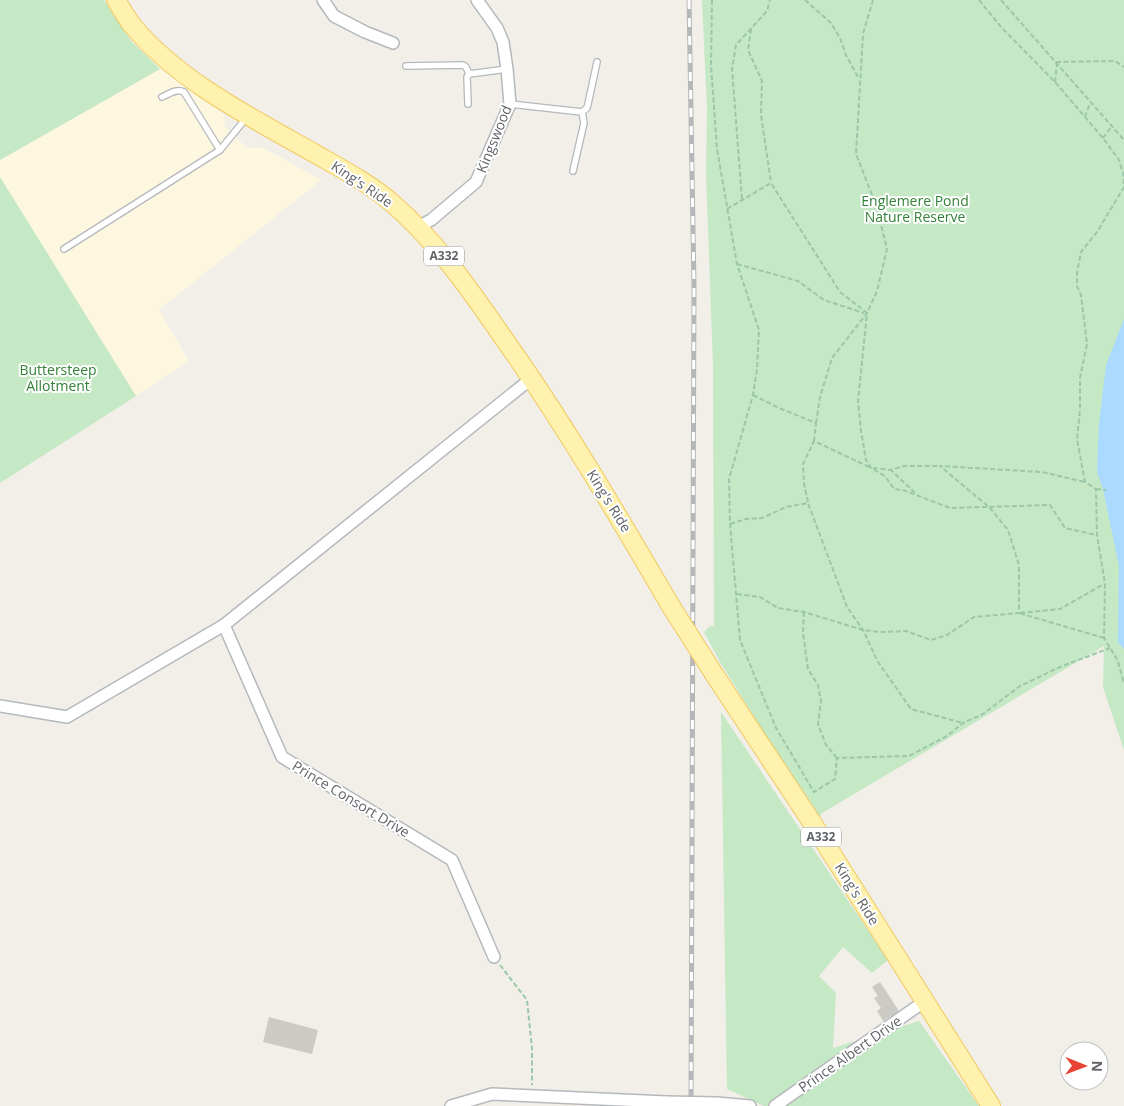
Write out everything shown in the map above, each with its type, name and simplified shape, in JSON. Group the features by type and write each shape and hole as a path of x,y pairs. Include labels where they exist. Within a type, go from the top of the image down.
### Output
{"main road":[{"name":"King's Ride","path":"116,0 132,24 156,50 185,74 248,116 376,190 418,227 446,258 532,378 618,516 672,608 813,824 991,1106"}],"street":[{"path":"322,0 334,16 365,32 393,43"},
{"name":"Kingswood","path":"418,227 431,220 476,182 510,104 507,69 502,42 497,28 477,0"},
{"path":"0,706 68,717 224,626 532,378"},
{"name":"Prince Consort Drive","path":"224,626 282,757 452,860 494,957"},
{"name":"Prince Albert Drive","path":"775,1106 925,1001"},
{"path":"451,1106 492,1094 750,1106"}],"lane":[{"path":"510,104 582,112 587,108 597,62"},
{"path":"406,66 462,65 466,67 469,74 467,77 468,104"},
{"path":"469,74 507,69"},
{"path":"162,97 180,90 184,92 220,150"},
{"path":"573,171 584,123 582,112"},
{"path":"64,249 220,150 248,116"}],"path":[{"path":"712,0 711,65 717,149 737,264 759,330 757,369 753,395 729,479 730,524 740,640 776,728 814,792 835,779 837,758 826,745 818,724 821,702 818,685 808,670 803,633 804,612"},
{"path":"742,199 732,69 736,45 767,10 770,0"},
{"path":"805,0 831,23 860,79"},
{"path":"873,0 862,34 856,154 876,205 887,249 877,291 867,314 832,358 820,396 814,441 803,464 804,484 808,503 847,607 863,630 878,662 912,709 963,722"},
{"path":"979,0 1002,28 1055,82 1103,138 1119,160 1123,173 1124,187 1097,232 1081,252 1077,273 1078,286 1082,295 1086,344 1080,378 1080,410 1077,439 1085,482"},
{"path":"1001,0 1124,140"},
{"path":"751,28 748,50 762,81 761,115 771,183 840,292 867,314"},
{"path":"1056,63 1115,61 1124,67"},
{"path":"1055,82 1056,63"},
{"path":"1084,117 1091,102"},
{"path":"1103,138 1112,126"},
{"path":"727,209 771,183"},
{"path":"737,264 798,281 824,300 867,314"},
{"path":"867,314 858,402 866,460 871,468"},
{"path":"753,395 816,423"},
{"path":"814,441 885,476 894,489 903,490 950,508 1050,505 1065,528 1097,535"},
{"path":"871,468 891,470 904,466 940,466 1042,472 1085,482 1096,489 1106,490"},
{"path":"940,466 990,508 1008,530 1018,565 1019,613"},
{"path":"891,470 917,495"},
{"path":"1096,489 1097,535 1104,584 1104,638 1118,661 1124,684"},
{"path":"730,524 746,519 762,518 786,508 808,503"},
{"path":"737,594 760,597 778,608 804,612 863,630 880,632 906,631 931,640 947,635 974,617 1060,609 1104,584"},
{"path":"1019,613 1104,638"},
{"path":"837,758 909,756 947,736 963,722 983,714 1020,686 1060,667 1110,648"},
{"path":"494,957 527,1000 532,1049 531,1096"}],"shaded area":[{"path":"160,69 224,114 225,126 247,148 264,148 321,180 159,310 189,361 136,396 0,177 0,160"}],"green space":[{"path":"0,0 104,0 131,41 160,69 0,160"},
{"name":"Englemere Pond Nature Reserve","path":"702,0 1124,0 1124,750 1103,687 1104,646 822,813 818,819 720,662 704,632 710,626 714,626 713,365 706,174 707,109"},
{"name":"Buttersteep Allotment","path":"0,177 136,396 0,483"},
{"path":"721,712 888,960 872,973 843,947 819,976 836,993 833,1048 919,1021 979,1106 764,1106 727,1089"}],"water":[{"path":"1124,319 1124,649 1118,642 1119,566 1103,489 1097,472 1099,424 1106,365"}],"building":[{"path":"880,982 899,1011 883,1021 877,1011 881,1008 874,998 878,996 872,987"},
{"path":"269,1017 318,1030 312,1054 263,1042"}],"railway":[{"path":"689,0 694,286 691,1106"}]}
